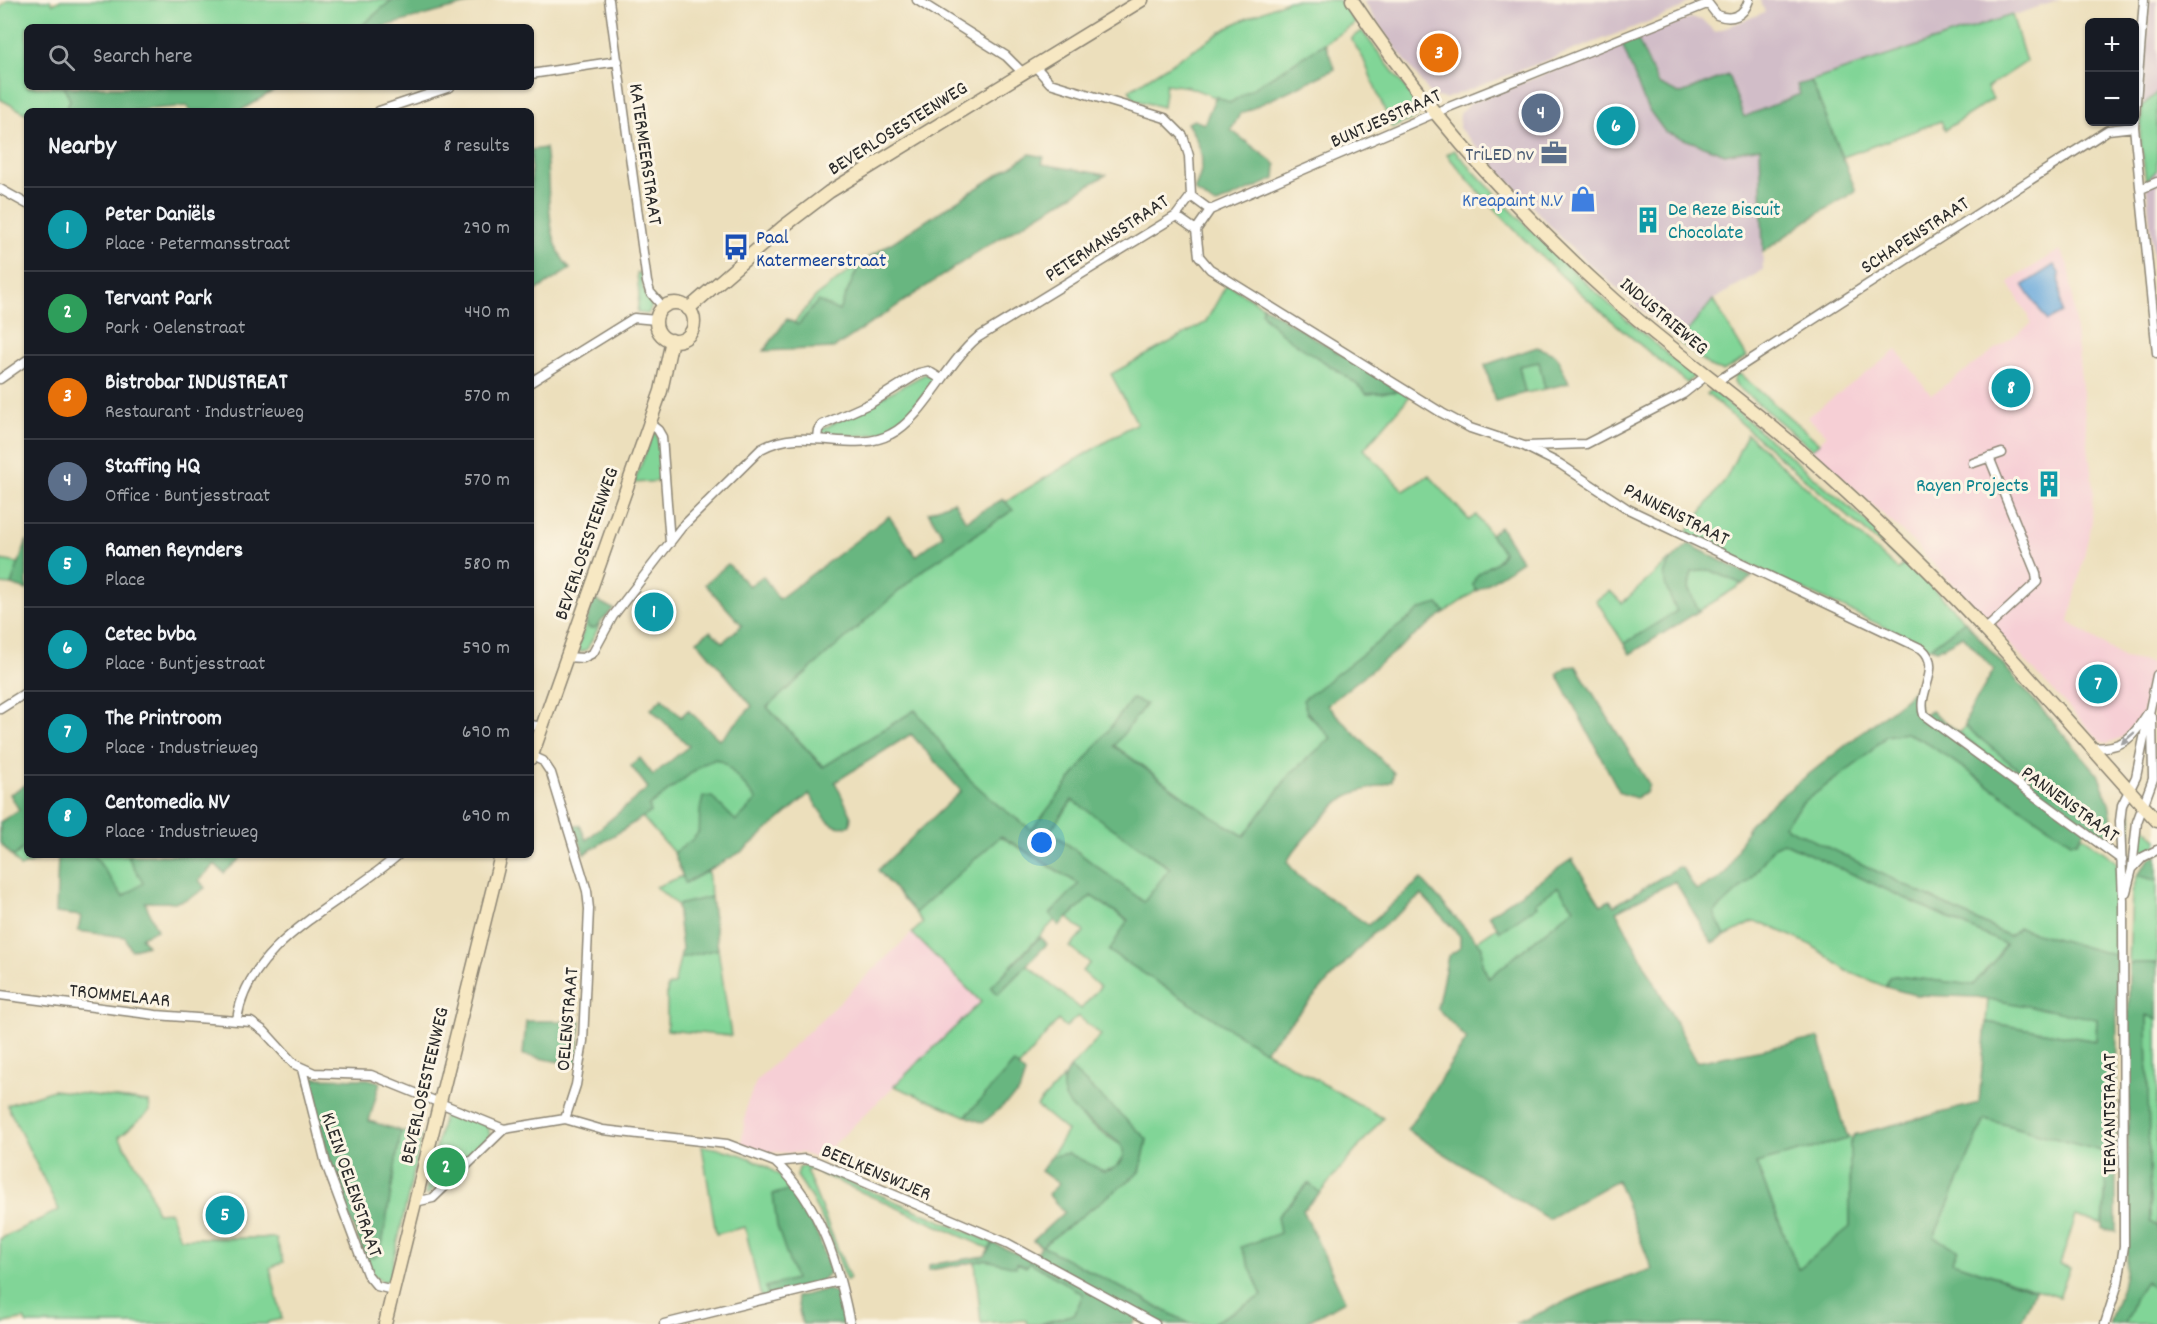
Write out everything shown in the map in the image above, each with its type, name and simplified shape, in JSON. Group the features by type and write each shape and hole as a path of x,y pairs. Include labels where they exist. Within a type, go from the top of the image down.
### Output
{"street":[{"name":"KATERMEERSTRAAT","path":"609,0 647,282 650,292 663,307"},
{"path":"917,0 1006,56 1022,72"},
{"name":"BEVERLOSESTEENWEG","path":"688,309 783,226 821,197 1142,0"},
{"name":"INDUSTRIEWEG","path":"1352,0 1385,50 1435,113 1506,195 1624,308 1794,446 1870,514 1986,629 2157,821"},
{"name":"BUNTJESSTRAAT","path":"1210,210 1435,113 1707,2 1717,15 1731,18 1743,12 1749,0"},
{"path":"2144,0 2134,127 2157,353"},
{"path":"534,74 618,61"},
{"name":"PETERMANSSTRAAT","path":"566,657 583,658 593,653 613,616 681,528 761,449 789,438 866,441 892,434 910,419 964,348 977,338 1176,216 1191,196 1187,145 1173,124 1153,113 1050,83 1034,65"},
{"path":"388,108 441,90"},
{"name":"SCHAPENSTRAAT","path":"1524,446 1586,444 1683,394 2108,130 2134,127"},
{"path":"2140,189 2157,182"},
{"path":"0,189 24,202"},
{"path":"1176,216 1196,230 1210,210 1191,196"},
{"name":"PANNENSTRAAT","path":"1196,230 1199,256 1210,269 1470,428 1524,446 1560,464 1628,509 1922,649 1929,655 1931,664 1922,704 1924,715 2122,860"},
{"path":"679,303 688,309 694,323 690,333 684,339 672,340 663,336 656,320 663,307 679,303"},
{"path":"534,380 634,318 656,320"},
{"name":"BEVERLOSESTEENWEG","path":"536,726 566,657 664,380 672,340"},
{"path":"1,376 24,362"},
{"path":"818,438 818,430 822,425 871,403 919,373 928,371 941,379"},
{"path":"648,422 658,430 662,437 670,543"},
{"path":"1973,464 2002,453"},
{"path":"1986,629 2037,582 2036,573 1989,457"},
{"name":"TERVANTSTRAAT","path":"2105,1324 2118,1283 2124,1246 2123,901 2120,821 2122,805 2136,777 2157,675"},
{"path":"0,709 24,694"},
{"name":"TERVANTSTRAAT","path":"2123,901 2132,869 2137,822 2153,779 2152,708"},
{"name":"TERVANTSTRAAT","path":"2092,748 2122,744 2134,734 2152,708"},
{"name":"OELENSTRAAT","path":"534,758 543,761 551,773 587,891 589,909 582,1049 576,1085 565,1119"},
{"path":"2132,869 2143,857 2157,850"},
{"path":"394,858 313,917 261,963 249,982 237,1020 251,1023 264,1031 302,1069 314,1073 371,1075 504,1129 565,1119"},
{"name":"BEVERLOSESTEENWEG","path":"385,1324 500,858"},
{"name":"TROMMELAAR","path":"0,995 156,1015 237,1020"},
{"name":"KLEIN OELENSTRAAT","path":"302,1069 326,1164 368,1274 377,1286 393,1290"},
{"name":"BEELKENSWIJER","path":"565,1119 603,1130 727,1144 775,1162 805,1159 817,1162 1007,1243 1155,1324"},
{"path":"415,1202 433,1198 504,1129"},
{"path":"775,1162 804,1192 820,1225 839,1281 850,1324"},
{"path":"664,1324 839,1281"}],"shaded area":[{"path":"1363,0 1691,0 1679,10 1445,99 1432,96 1383,31"},
{"path":"1760,0 2060,0 1798,85 1800,94 1744,117 1728,75 1679,94 1658,84 1637,38 1690,18 1702,20 1715,32 1765,12"},
{"path":"2150,0 2157,0 2157,93 2142,106"},
{"path":"1622,44 1646,106 1725,154 1760,147 1763,270 1713,300 1679,342 1570,247 1459,128 1460,114 1470,103"},
{"path":"2157,170 2157,298 2146,181"},
{"path":"2060,250 2069,266 2093,490 2092,521 2069,622 2124,658 2152,663 2142,714 2123,737 2108,743 2101,742 1914,543 1812,449 1827,435 1807,417 1897,350 1931,395 2032,323 2008,282"},
{"path":"912,933 981,1002 819,1159 801,1153 769,1152 741,1145 747,1103 757,1080"}],"green space":[{"path":"8,0 50,0 53,4 61,0 392,0 364,24 301,22 298,24 24,24 24,90 65,90 70,100 66,108 24,108 24,112 0,99 0,8"},
{"path":"392,0 479,0 393,24 364,24"},
{"path":"1289,0 1339,0 1356,23 1230,103 1189,87 1166,84 1163,107 1135,100 1129,90 1234,24"},
{"path":"2012,15 2026,62 1987,88 1993,99 1945,130 1941,121 1843,157 1811,81"},
{"path":"1362,31 1421,108 1417,117 1392,128 1363,58 1351,39"},
{"path":"1637,38 1658,84 1679,94 1728,75 1744,117 1800,94 1797,85 1811,81 1856,191 1808,220 1763,252 1760,147 1725,154 1665,132 1646,106 1622,44"},
{"path":"1325,43 1335,69 1240,114 1231,130 1276,165 1275,179 1215,205 1194,190 1202,164 1200,148 1187,123 1194,120 1204,124 1216,96 1230,103"},
{"path":"65,90 275,90 245,108 188,108 188,106 66,108 70,100"},
{"path":"2157,93 2157,170 2146,181 2140,136 2142,106"},
{"path":"545,148 555,243 570,269 534,292 534,150"},
{"path":"1454,150 1511,211 1570,268 1630,323 1694,376 1687,383 1623,331 1531,247 1447,155"},
{"path":"1030,154 1044,157 1042,164 1106,175 982,249 834,348 764,351 787,319 798,325 818,301 839,311 860,263"},
{"path":"860,263 839,311 798,325 794,323 815,297"},
{"path":"637,273 641,273 643,289 652,306 648,314 637,313 639,295"},
{"path":"1227,284 1263,306 1262,313 1267,320 1352,378 1367,394 1400,391 1410,396 1364,449 1404,491 1429,475 1469,520 1476,515 1503,552 1497,561 1479,574 1473,585 1476,591 1445,612 1438,604 1307,713 1331,738 1290,774 1244,836 1211,816 1114,745 1145,704 1032,830 999,806 968,778 915,710 824,767 767,707 924,569 1012,510 1005,502 1137,423 1111,374 1205,323"},
{"path":"1713,300 1747,357 1723,371 1712,368 1679,342"},
{"path":"1263,306 1400,391 1367,394 1273,326 1262,313"},
{"path":"1537,347 1556,355 1569,383 1545,389 1539,362 1519,366 1525,393 1495,401 1485,365"},
{"path":"1539,362 1545,389 1525,393 1519,366"},
{"path":"1736,373 1819,443 1812,449 1737,386 1734,382"},
{"path":"925,374 931,376 933,383 898,424 876,434 822,435 821,430"},
{"path":"1712,390 1875,529 1965,621 1930,648 1685,535 1727,477 1747,434 1898,570 1903,564 1707,394"},
{"path":"654,431 657,434 662,481 634,483"},
{"path":"1003,499 1013,510 924,569 767,707 823,767 915,710 968,778 999,806 1032,830 1132,699 1146,704 1114,746 1211,816 1244,836 1290,774 1331,738 1307,712 1303,700 1421,609 1438,604 1445,612 1327,705 1394,773 1392,781 1341,800 1305,837 1287,862 1298,876 1368,925 1421,879 1482,947 1482,964 1489,978 1574,908 1558,887 1535,903 1537,906 1500,931 1489,915 1572,859 1601,905 1610,900 1614,906 1678,867 1682,868 1696,890 1716,881 1727,871 1749,825 1776,800 1906,698 1922,681 1917,699 1921,717 1931,711 2015,776 2019,770 1965,726 1968,714 1994,670 1963,636 1937,650 1930,648 1965,621 2098,774 2109,803 2117,845 2112,847 2086,829 2077,842 2071,842 1921,739 1906,733 1886,736 1863,759 1802,803 1784,826 2009,936 2019,928 2117,956 2116,1232 2103,1229 2108,1153 1985,1119 1934,1237 1958,1250 1952,1262 2035,1290 2020,1324 1515,1324 1594,1289 1652,1269 1617,1180 1548,1219 1407,1130 1467,1039 1437,1008 1448,956 1460,948 1460,936 1422,895 1370,936 1264,1051 1109,951 1128,920 1091,896 1059,926 1050,914 1079,884 1001,836 915,913 878,870 961,791 911,734 835,782 851,815 850,825 842,827 830,823 809,794 743,851 685,883 674,853 698,833 703,797 712,797 736,821 757,800 725,763 716,759 703,764 649,806 651,812 584,854 574,826 580,825 586,840 648,788 631,766 640,758 653,775 689,746 651,709 662,698 681,717 688,710 720,740 752,706 697,641 710,631 723,642 742,625 705,584 728,564 749,586 763,576 779,599 889,516 916,556 943,535 928,512 954,501 966,521","holes":["1072,800 1170,868 1144,902 1050,831","1783,842 2005,944 2000,954 1973,985 1895,976 1889,977 1886,987 1915,995 1977,997 2097,1019 2096,1041 1986,1022 1979,1103 1854,1135 1850,1145 1850,1227 1798,1269 1756,1163 1848,1139 1819,1038 1697,1062 1616,911 1675,881 1712,943 1725,936 1714,913 1751,879 1774,846"]},
{"path":"1500,527 1522,561 1477,591 1473,585 1478,574 1497,561 1503,552 1490,534"},
{"path":"1689,544 1752,577 1742,584 1710,570 1692,572 1688,589 1699,611 1630,654 1624,644 1677,611 1667,589 1665,574 1667,567"},
{"path":"24,548 24,589 11,585"},
{"path":"0,560 19,563 11,585 0,584"},
{"path":"1670,560 1664,575 1677,611 1624,644 1596,600 1610,591 1622,603"},
{"path":"1710,570 1742,584 1699,611 1690,592 1690,578 1692,572"},
{"path":"594,599 613,609 595,628 589,628 586,623"},
{"path":"586,623 589,628 600,625 587,649 581,652 577,649"},
{"path":"1576,666 1649,784 1646,793 1636,798 1620,793 1557,674 1567,667"},
{"path":"1965,726 2020,771 2014,776 1959,734"},
{"path":"1906,733 1921,739 2071,842 2077,842 2081,835 2117,862 2117,956 2019,928 2009,936 1783,826 1802,803 1863,759 1886,736"},
{"path":"716,759 725,763 757,800 736,822 712,798 701,812 701,827 697,838 674,853 642,817 651,812 649,806 703,764"},
{"path":"24,786 24,848 13,857 0,843 0,822 19,810 10,794"},
{"path":"1073,800 1170,869 1144,902 1049,830"},
{"path":"2132,813 2132,820 2126,869 2125,821"},
{"path":"2142,823 2157,840 2157,845 2139,858"},
{"path":"1000,836 1079,884 1051,914 1055,920 991,987 998,994 1027,965 1081,1009 1100,987 1082,971 1090,963 1070,947 1084,932 1068,918 1091,896 1128,921 1110,951 1264,1050 1383,1118 1320,1193 1308,1183 1278,1216 1281,1232 1262,1296 1211,1324 1190,1324 1042,1246 1140,1172 1147,1140 1070,1068 1101,1035 1078,1016 1066,1027 1058,1020 1018,1068 1013,1064 966,1116 894,1086 981,1002 912,933 923,923 915,913"},
{"path":"1783,842 2005,944 2000,954 1973,985 1895,976 1886,984 1886,987 1847,971 1811,945 1765,924 1753,922 1725,936 1713,913 1751,879 1774,846"},
{"path":"24,848 24,858 42,858 20,867 13,857"},
{"path":"2157,855 2157,881 2138,875 2150,858"},
{"path":"58,858 96,858 123,897 143,883 129,858 241,858 224,873 215,864 199,880 205,888 190,898 176,902 145,902 157,930 141,937 147,945 131,950 125,937 78,931 81,916 56,913"},
{"path":"96,858 129,858 144,883 123,897"},
{"path":"708,871 711,897 677,905 656,887 683,876 686,883"},
{"path":"2138,874 2157,881 2157,963 2129,963 2132,892"},
{"path":"1558,886 1574,908 1489,978 1482,964 1482,947 1477,941 1497,927 1500,931 1537,906 1534,903"},
{"path":"711,897 718,949 680,958 682,949 677,905"},
{"path":"1040,937 1047,944 998,994 991,987"},
{"path":"718,949 731,1036 667,1030 667,986 674,985 680,958"},
{"path":"2129,963 2157,963 2157,1019 2147,1015 2150,1222 2157,1226 2157,1290 2146,1281 2135,1297 2125,1324 2109,1324 2122,1287 2127,1262"},
{"path":"1988,999 2097,1018 2096,1041 1986,1022"},
{"path":"2147,1014 2157,1019 2157,1226 2150,1223"},
{"path":"526,1021 581,1021 576,1065 523,1055"},
{"path":"1014,1063 1025,1074 1019,1092 983,1123 966,1116"},
{"path":"1070,1068 1147,1139 1140,1172 1042,1246 1190,1324 1153,1324 1138,1316 1133,1324 1040,1324 1075,1314 1083,1294 1030,1262 1026,1267 1017,1263 1016,1267 986,1260 929,1270 929,1265 985,1256 993,1243 1031,1260 1041,1246 1033,1241 1064,1212 1048,1194 1059,1184 1041,1171 1051,1157 1068,1153 1103,1171 1113,1169 1121,1162 1124,1153 1120,1144 1068,1103 1063,1093 1064,1081"},
{"path":"313,1078 368,1079 380,1082 369,1121 401,1131 382,1245 379,1254 373,1258 365,1256 338,1188 308,1083"},
{"path":"1063,1078 1064,1089 1074,1109 1092,1126 1121,1145 1125,1154 1116,1168 1103,1171 1068,1153 1051,1157 1067,1131 1037,1106"},
{"path":"53,1090 149,1102 150,1111 119,1137 145,1179 157,1213 170,1212 180,1238 276,1238 283,1262 270,1268 282,1319 267,1324 27,1324 24,1319 0,1324 0,1239 59,1210 7,1105"},
{"path":"451,1113 488,1126 490,1136 427,1195 425,1194 444,1115"},
{"path":"1985,1119 2108,1153 2103,1224 2076,1216 2060,1264 2070,1268 2059,1297 1952,1262 1934,1237"},
{"path":"401,1131 422,1135 389,1280 383,1282 372,1275 365,1256 373,1258 379,1254 382,1245"},
{"path":"1846,1133 1852,1139 1850,1228 1798,1269 1756,1163 1847,1139"},
{"path":"702,1146 729,1151 754,1160 776,1173 796,1192 795,1279 766,1287 768,1296 761,1298 745,1227 716,1234"},
{"path":"807,1164 993,1243 990,1249 812,1170 806,1170 850,1279 846,1280 819,1213 797,1176 799,1168"},
{"path":"1309,1183 1320,1193 1303,1210 1345,1301 1303,1324 1211,1324 1262,1296 1241,1247 1280,1233 1277,1217"},
{"path":"790,1190 796,1192 819,1238 830,1272 821,1281 768,1296 766,1287 795,1279 777,1226 773,1194"},
{"path":"986,1260 1015,1266 1016,1263 1030,1262 1083,1294 1075,1314 1040,1324 1027,1324 1026,1320 981,1323 975,1262"},
{"path":"2146,1281 2157,1290 2157,1324 2125,1324 2135,1297"},
{"path":"825,1290 839,1297 845,1324 802,1324 796,1297"}],"water":[{"path":"2054,265 2059,273 2062,313 2047,321 2023,285"}],"place":[{"name":"Bistrobar INDUSTREAT","path":"1439,53"},
{"name":"Staffing HQ","path":"1541,113"},
{"name":"Cetec bvba","path":"1616,126"},
{"name":"TriLED nv","path":"1554,153"},
{"name":"Kreapaint N.V","path":"1583,199"},
{"name":"De Reze Biscuit Chocolate","path":"1648,220"},
{"name":"Paal Katermeerstraat","path":"736,247"},
{"name":"Centomedia NV","path":"2011,388"},
{"name":"Rayen Projects","path":"2049,484"},
{"name":"Peter Daniëls","path":"654,612"},
{"name":"The Printroom","path":"2098,684"},
{"name":"Tervant Park","path":"446,1167"},
{"name":"Ramen Reynders","path":"225,1215"}]}
